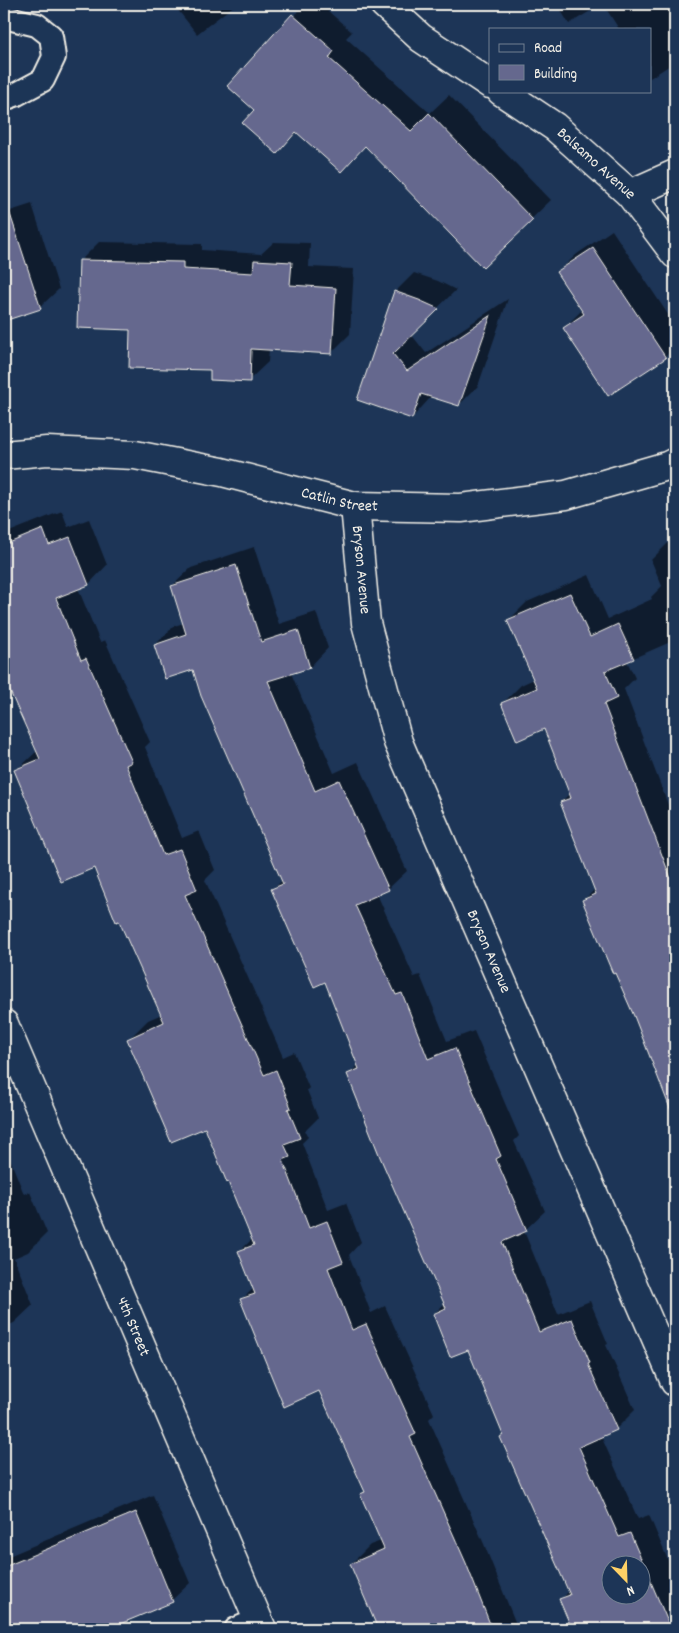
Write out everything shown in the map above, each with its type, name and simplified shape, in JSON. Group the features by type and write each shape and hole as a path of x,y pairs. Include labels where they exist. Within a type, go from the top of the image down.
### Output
{"street":[{"path":"384,4 421,38 489,83"},
{"name":"Balsamo Avenue","path":"502,92 555,127 630,194 675,254"},
{"path":"630,194 675,174"},
{"name":"Catlin Street","path":"4,455 47,450 135,455 222,472 355,506 461,508 566,495 675,462"},
{"name":"Bryson Avenue","path":"355,506 366,623 398,742 675,1382"},
{"name":"4th Street","path":"4,1024 252,1626"}],"lane":[{"path":"4,17 37,25 50,36 54,57 43,80 4,99"}],"building":[{"path":"292,14 334,51 329,58 411,131 429,113 533,220 483,268 365,146 341,172 296,132 277,154 242,123 254,110 227,86"},
{"path":"10,214 41,309 4,321 4,215"},
{"path":"593,248 666,358 608,396 563,328 584,314 556,272"},
{"path":"79,260 183,262 183,269 253,273 254,260 292,262 290,285 336,288 332,354 251,349 250,382 210,380 210,370 129,368 130,330 77,328"},
{"path":"394,291 439,309 393,354 407,371 491,315 459,406 421,394 412,419 357,400"},
{"path":"43,529 49,545 70,537 89,585 56,598 81,660 86,658 132,762 126,765 163,855 180,849 197,890 185,895 264,1075 276,1070 291,1108 288,1109 300,1138 284,1144 290,1157 283,1160 309,1228 327,1221 343,1262 328,1268 352,1330 366,1324 416,1434 410,1437 466,1563 492,1629 378,1629 350,1564 384,1549 360,1494 365,1492 319,1391 284,1407 240,1299 255,1294 238,1251 254,1245 205,1128 171,1142 127,1039 164,1022 119,921 116,922 94,868 61,882 14,770 40,759 4,678 4,545"},
{"path":"236,565 261,642 298,630 310,668 268,681 315,791 339,780 389,890 355,905 396,995 402,993 428,1059 455,1048 501,1156 496,1159 527,1231 502,1242 539,1332 572,1319 590,1363 588,1364 617,1430 579,1447 619,1537 630,1533 640,1556 602,1556 602,1606 652,1606 652,1585 671,1629 572,1629 559,1599 570,1595 500,1437 503,1435 468,1350 450,1357 433,1314 446,1308 380,1157 347,1074 359,1069 325,982 314,987 271,889 283,884 201,696 193,670 165,679 154,645 186,634 171,586"},
{"path":"570,593 590,637 618,624 634,659 605,671 617,698 604,704 675,889 675,1116 673,1116 634,1016 615,973 613,974 582,900 596,894 560,802 571,798 544,729 517,741 501,703 537,688 507,620"},
{"path":"136,1512 173,1602 108,1629 4,1629 4,1567"}]}
